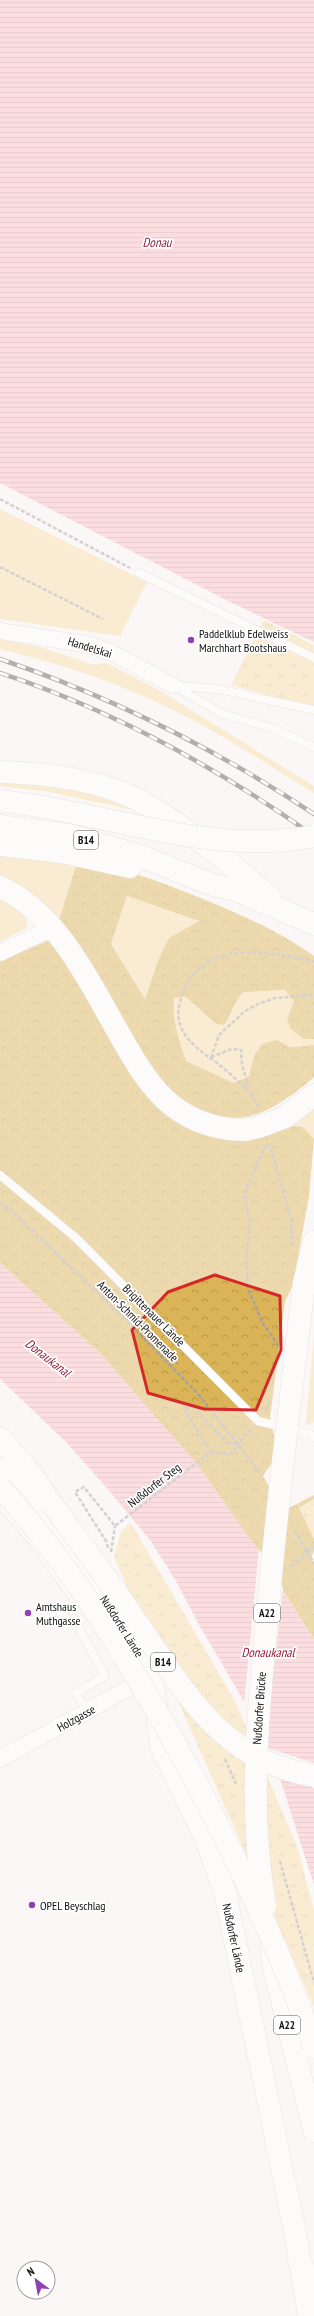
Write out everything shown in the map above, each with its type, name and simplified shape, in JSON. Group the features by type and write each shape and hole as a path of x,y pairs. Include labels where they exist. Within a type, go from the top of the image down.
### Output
{"main road":[{"path":"0,772 66,777 101,785 143,802 172,819 254,882 281,908"},
{"path":"0,800 34,804 75,812 186,837 267,841 314,836"},
{"name":"B14","path":"0,826 70,835 143,857 169,869 213,885 235,890 281,908 314,924"},
{"path":"0,845 62,852 146,870 169,869"},
{"path":"213,885 314,937"},
{"path":"0,887 20,899 52,928 83,971 135,1063 152,1087 165,1101 192,1118 215,1127 244,1130 259,1127 285,1117 314,1095"},
{"name":"Nußdorfer Brücke","path":"314,1242 304,1283 274,1537 256,1738 255,1804 259,1871 274,1968 314,2131"},
{"path":"0,1438 33,1476 51,1503"},
{"name":"B14","path":"0,1459 26,1485 51,1503 96,1563 185,1694 206,1719 229,1739 250,1752 289,1770 314,1776"},
{"name":"Nußdorfer Lände","path":"0,1469 48,1520 95,1584 152,1675 161,1746 204,1838 225,1892 296,2235 299,2262 309,2316"},
{"path":"0,1487 49,1544 80,1587 126,1658 181,1754 225,1838 280,1956 314,2047"},
{"path":"299,2262 314,2284"}],"street":[{"name":"Handelskai","path":"0,631 90,645 112,653 172,685"},
{"path":"0,953 52,928"},
{"name":"Holzgasse","path":"0,1759 152,1675"}],"lane":[{"path":"139,573 314,658"},
{"path":"172,685 223,690 314,710"},
{"path":"172,685 222,714 272,728 314,746"},
{"name":"Brigittenauer Lände","path":"0,1175 76,1238 259,1421"},
{"path":"259,1421 310,1434 314,1437"},
{"name":"Nußdorfer Lände","path":"0,1504 36,1546 73,1598 95,1584"},
{"path":"62,1613 79,1628 106,1676 76,1693 87,1712"}],"path":[{"path":"0,499 139,573"},
{"path":"0,567 103,619"},
{"path":"247,1092 249,1088 242,1064 241,1050 232,1049 211,1058 219,1035 245,1011 258,1004 275,998 314,995"},
{"path":"268,1141 290,1218 292,1249"},
{"name":"Anton-Schmid-Promenade","path":"0,1202 14,1213 124,1318 198,1394 237,1444"},
{"path":"237,1444 227,1442 191,1405 185,1411 212,1452 231,1454 237,1444 259,1421"},
{"name":"Nußdorfer Steg","path":"115,1526 212,1452"},
{"path":"106,1541 75,1492 84,1487 115,1526 112,1547"},
{"path":"306,1551 314,1547"},
{"path":"222,1754 236,1782 236,1789"},
{"path":"280,1861 314,1983"}],"highlighted area":[{"path":"215,1275 280,1296 281,1350 256,1410 204,1409 148,1393 132,1330 168,1292"}],"green space":[{"path":"0,509 147,582 120,636 0,619"},
{"path":"264,620 314,645 314,708 231,685"},
{"path":"0,639 37,646 95,665 105,663 110,665 154,687 314,786 314,793 216,733 161,704 93,676 47,661 0,649"},
{"path":"0,780 93,791 145,813 50,792 0,786"},
{"path":"0,851 78,859 58,923 7,879 0,875"},
{"path":"78,859 133,873 185,892 245,917 292,941 314,956 314,1039 303,1039 290,1028 287,1019 294,1001 285,990 243,992 237,1000 224,1025 216,1024 186,997 174,998 175,1023 186,1061 234,1083 249,1076 254,1056 262,1044 277,1040 290,1047 314,1045 314,1077 285,1100 255,1115 239,1118 223,1118 206,1114 188,1105 164,1086 58,923","holes":["127,896 199,921 169,938 159,958 145,999 111,944"]},
{"path":"0,895 19,908 27,922 27,928 0,942"},
{"path":"127,896 199,921 169,938 159,958 145,999 111,944"},
{"path":"47,941 52,942 166,1112 303,1127 314,1139 309,1196 293,1285 285,1302 270,1417 278,1454 263,1476 283,1511 314,1495 314,1551 311,1558 314,1563 314,1640 254,1544 101,1354 0,1263 0,961"},
{"path":"285,990 294,1001 287,1019 302,1039 314,1039 314,1045 290,1047 277,1040 254,1056 249,1076 234,1083 186,1061 175,1023 174,998 186,997 216,1024 231,1016 237,1000 243,992"},
{"path":"314,1105 314,1139 303,1127 286,1126"},
{"path":"314,1333 314,1422 306,1425"},
{"path":"314,1499 314,1539 299,1508"},
{"path":"131,1523 235,1701 297,1846 314,1910 314,2007 114,1557 121,1531"}],"water":[{"name":"Donau","path":"0,0 314,0 314,642 228,601 0,483"},
{"name":"Donaukanal","path":"0,1263 101,1354 198,1465 254,1544 314,1640 314,1885 276,1766 245,1703 199,1625 176,1581 150,1540 106,1487 65,1441 0,1379"}],"pier":[{"path":"259,1549 283,1587 268,1722 268,1748 314,1763 314,1788 278,1778 244,1704"}],"railway":[{"path":"0,659 83,690 162,726 201,746 277,790 314,814"},
{"path":"0,673 83,705 163,743 240,787 314,836"}],"place":[{"name":"Paddelklub Edelweiss Marchhart Bootshaus","path":"191,640"},
{"name":"Amtshaus Muthgasse","path":"28,1613"},
{"name":"OPEL Beyschlag","path":"32,1905"}]}
